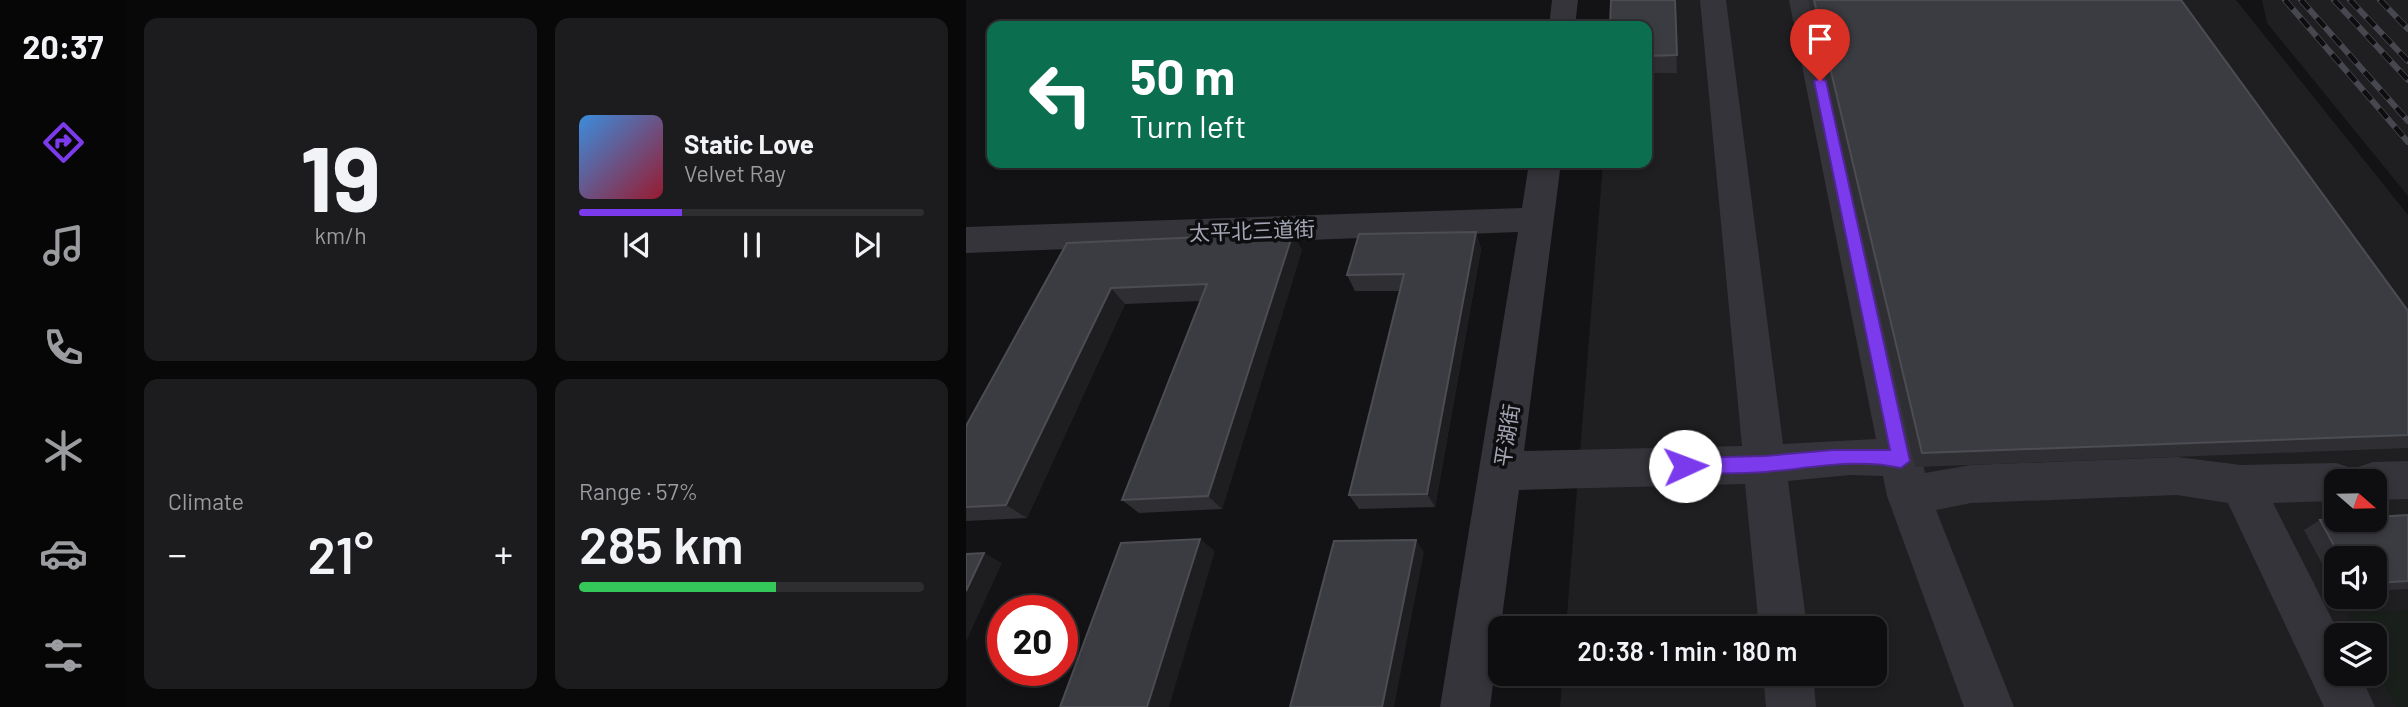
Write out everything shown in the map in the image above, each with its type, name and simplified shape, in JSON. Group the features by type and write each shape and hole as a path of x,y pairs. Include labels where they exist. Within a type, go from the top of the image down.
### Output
{"street":[{"path":"1563,21 1565,0"},
{"path":"1713,0 1782,616"},
{"path":"1802,0 1905,478 1989,707"},
{"name":"平湖街","path":"1465,707 1544,168"},
{"name":"太平北三道街","path":"966,240 1539,219"},
{"path":"1500,471 1765,464 1833,457 1884,456 1905,478 1971,484 2177,476 2241,485 2324,482"},
{"path":"2387,481 2408,480"},
{"path":"2241,485 2350,707"},
{"path":"1789,686 1791,707"}],"shaded area":[{"path":"1613,0 2236,0 2408,215 2408,707 1560,707 1562,686 1887,686 1887,616 1567,616 1603,168 1652,168 1652,21 1640,21"},
{"path":"2262,0 2408,0 2408,196 2267,23"},
{"path":"2408,610 2408,707 2396,707 2385,686 2387,623 2351,623 2346,613"}],"building":[{"path":"1611,0 1675,0 1677,55 1652,56 1652,21 1610,21"},
{"path":"1814,0 2181,0 2408,311 2408,435 1922,453"},
{"path":"1476,232 1427,494 1349,495 1404,274 1347,275 1359,234"},
{"path":"1293,233 1208,496 1122,500 1207,284 1111,288 1006,505 966,507 966,426 1067,243"},
{"path":"2408,515 2408,581 2387,582 2387,546 2334,546 2327,532 2387,532 2387,516"},
{"path":"1200,539 1147,707 1060,707 1068,686 1078,686 1078,659 1121,543"},
{"path":"1416,540 1382,707 1290,707 1334,541"},
{"path":"984,553 966,591 966,554"}],"railway":[{"path":"2285,0 2408,142"},
{"path":"2301,0 2408,121"},
{"path":"2334,0 2408,80"},
{"path":"2350,0 2408,61"},
{"path":"2380,0 2408,29"}],"route":[{"path":"1685,466 1765,464 1833,457 1884,456 1901,461 1820,81"}]}
